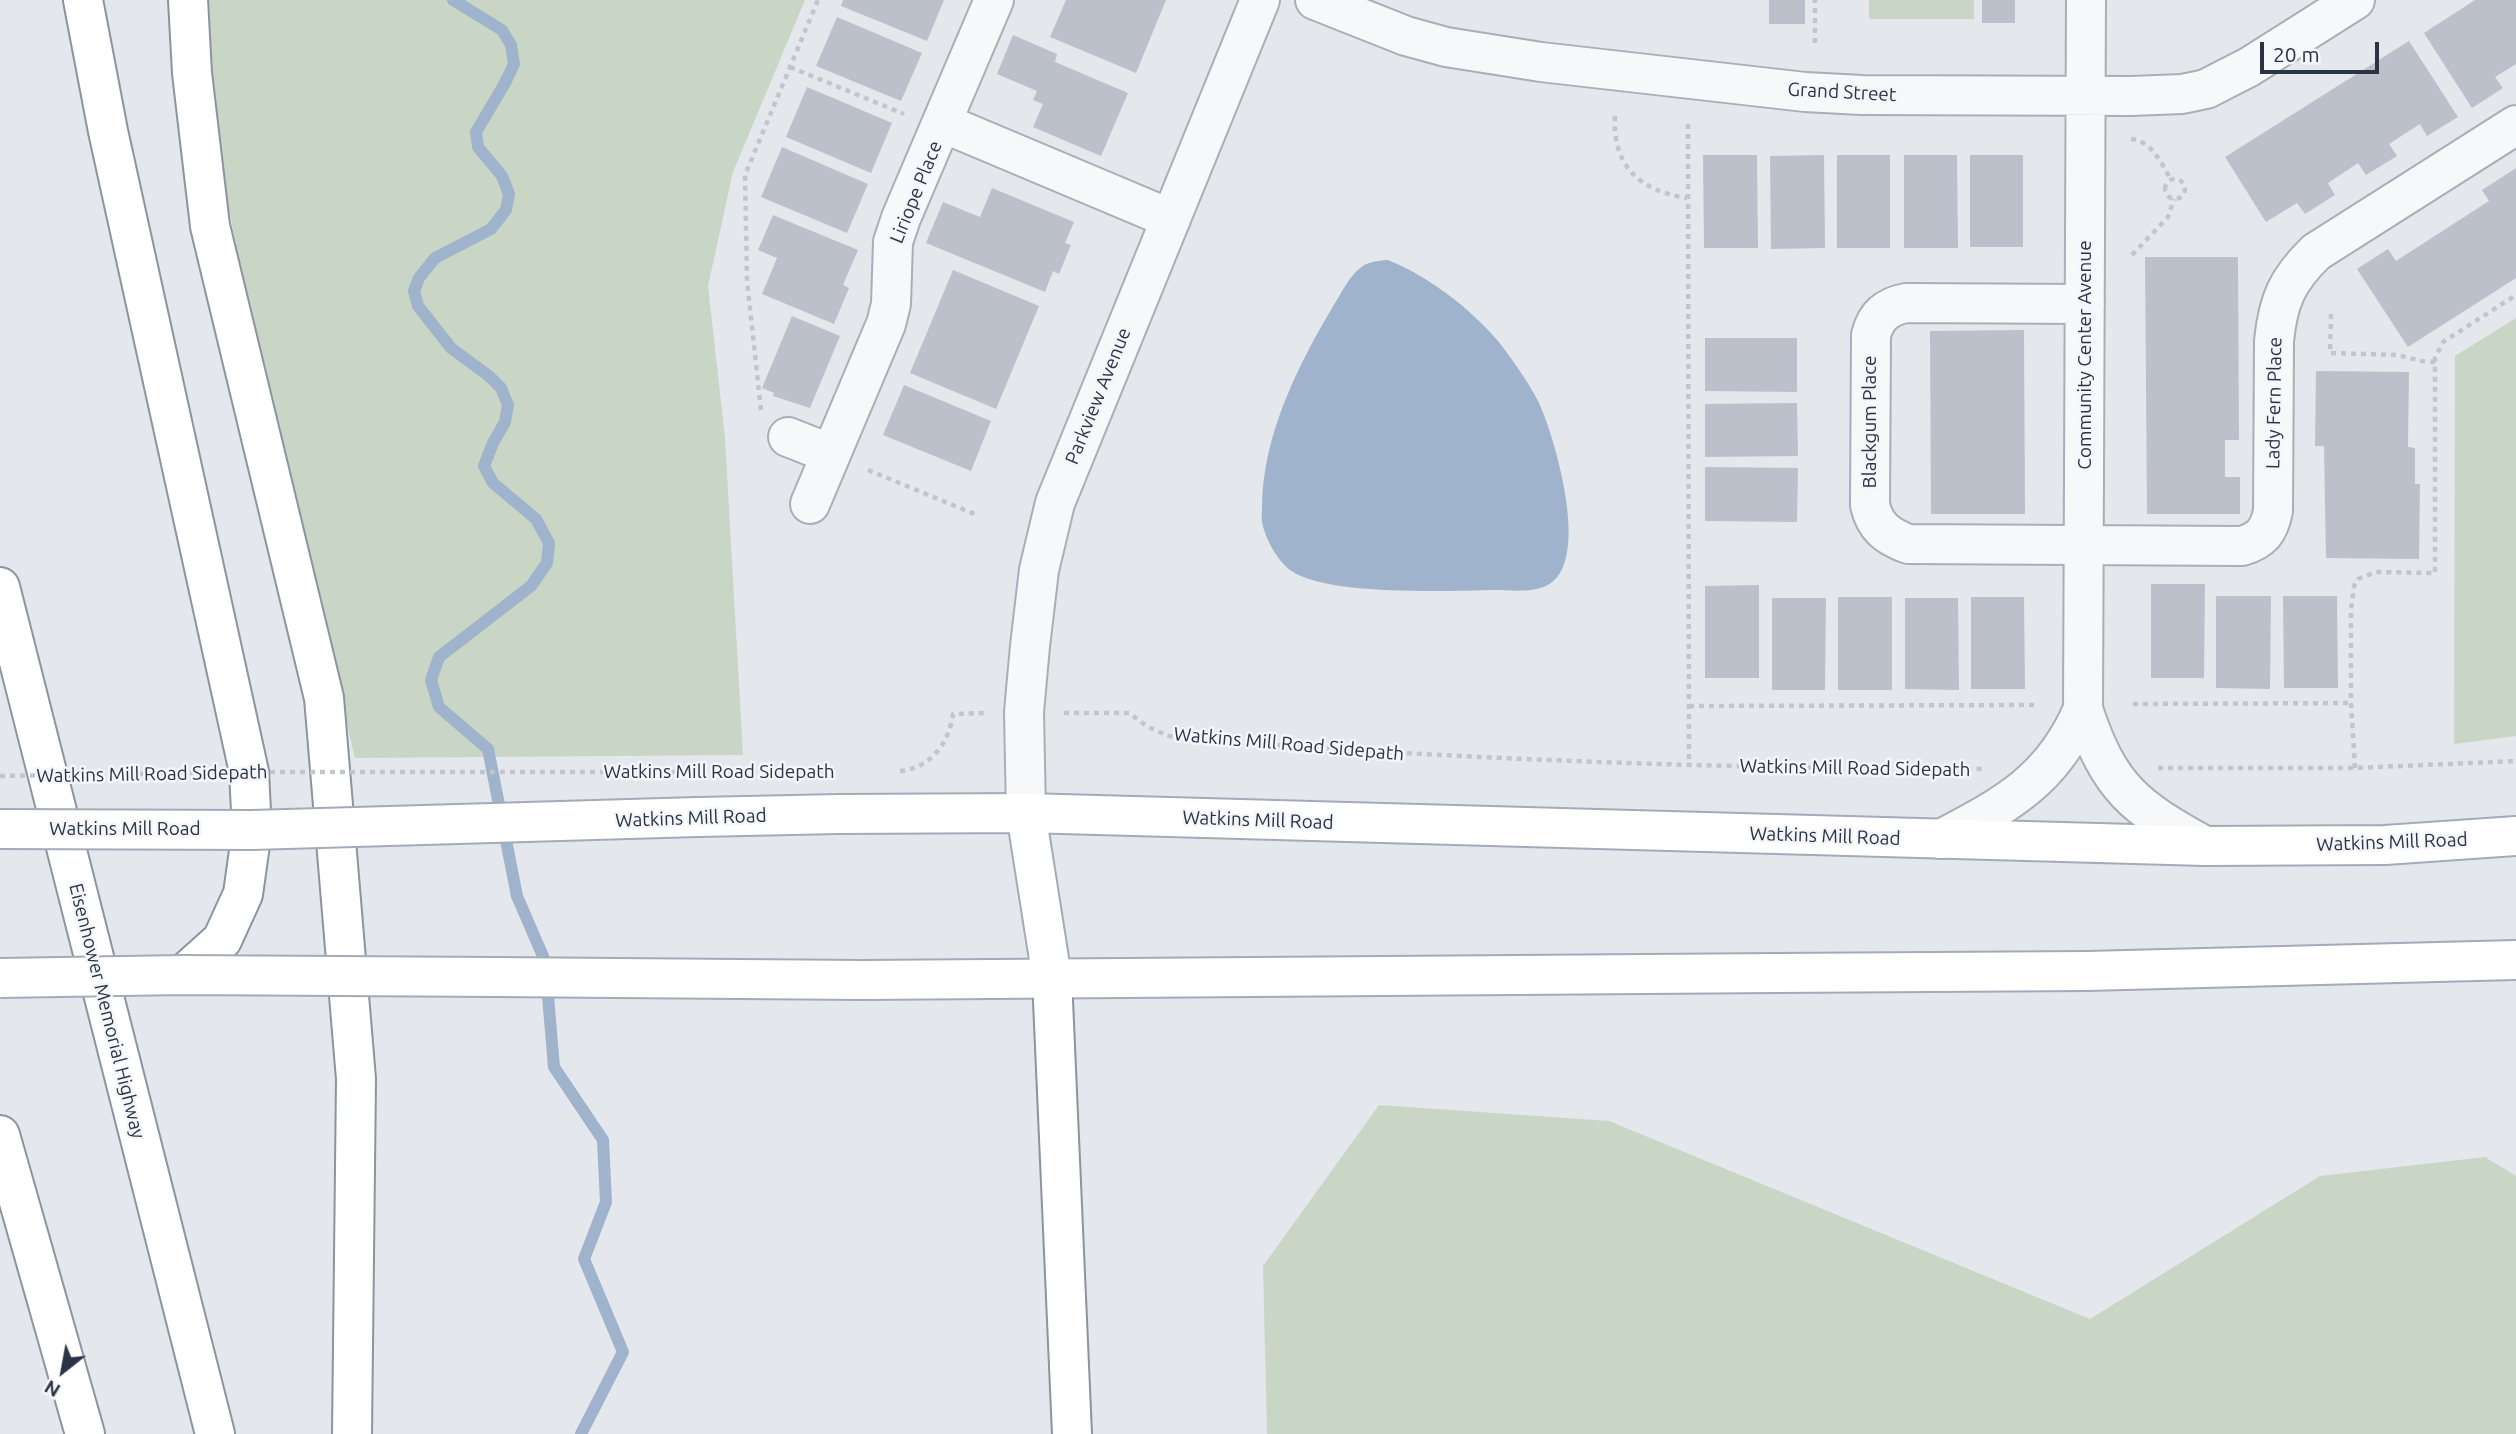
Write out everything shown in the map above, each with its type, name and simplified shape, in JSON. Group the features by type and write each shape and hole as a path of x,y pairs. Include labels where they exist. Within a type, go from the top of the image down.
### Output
{"main road":[{"path":"83,0 108,131 249,772 251,830 243,894 222,940 183,975"},
{"path":"188,0 191,73 210,226 324,698 356,1079 352,1434"},
{"name":"Eisenhower Memorial Highway","path":"0,587 215,1434"},
{"path":"1026,813 1052,978 1072,1434"},
{"name":"Watkins Mill Road","path":"0,829 251,830 839,814 1026,813 2205,846 2385,845 2516,836"},
{"path":"0,978 183,975 862,980 2087,971 2516,960"},
{"path":"0,1135 85,1434"}],"street":[{"name":"Liriope Place","path":"810,504 886,324 891,304 893,242 926,120 994,0"},
{"name":"Parkview Avenue","path":"1026,813 1024,712 1039,570 1055,503 1260,0"},
{"name":"Grand Street","path":"1315,0 1367,22 1446,47 1541,62 1850,94 2085,96 2182,94 2206,89 2249,67 2355,0"},
{"name":"Community Center Avenue","path":"2085,0 2084,709 2094,742 2108,769 2132,799 2160,821 2205,846"},
{"path":"926,120 1171,219"},
{"name":"Lady Fern Place","path":"2085,544 2242,545 2255,542 2264,535 2273,512 2274,341 2276,317 2284,292 2297,271 2316,252 2516,125"},
{"name":"Blackgum Place","path":"2085,304 1906,303 1893,305 1882,313 1874,323 1871,335 1870,505 1874,520 1883,531 1908,544 2085,544"},
{"path":"775,427 831,454"},
{"name":"Community Center Avenue","path":"1941,839 1998,809 2049,767 2065,747 2084,709"}],"path":[{"path":"775,427 747,281 745,175 818,0"},
{"path":"1815,0 1815,43"},
{"path":"790,67 926,120"},
{"path":"1615,116 1616,146 1628,169 1653,190 1687,198"},
{"path":"1688,124 1689,765"},
{"path":"2132,139 2143,142 2153,150 2171,180"},
{"path":"2178,179 2185,186 2183,196 2174,199 2168,196 2166,184 2171,180 2178,179"},
{"path":"2132,255 2168,217 2174,199"},
{"path":"2354,768 2351,703 2352,595 2358,579 2376,572 2435,573 2434,362 2438,349 2444,342 2516,295"},
{"path":"2331,314 2329,353 2397,355 2422,362 2434,362"},
{"path":"869,470 977,515"},
{"path":"2133,704 2351,703"},
{"path":"1689,706 2038,705"},
{"name":"Watkins Mill Road Sidepath","path":"895,771 905,771 927,763 946,741 953,714 1024,712 1129,713 1148,727 1169,736 1355,751 1689,765 1994,769"},
{"path":"2108,769 2123,768 2138,757 2155,768 2354,768 2516,761"},
{"name":"Watkins Mill Road Sidepath","path":"0,776 249,772 846,772"}],"green space":[{"path":"204,0 805,0 733,172 708,286 725,438 743,755 355,758 238,255 213,129"},
{"path":"1869,0 1974,0 1974,19 1869,19"},
{"path":"2516,318 2516,736 2454,744 2455,356"},
{"path":"1379,1105 1609,1121 2090,1319 2320,1176 2485,1157 2516,1176 2516,1434 1267,1434 1263,1266"}],"water":[{"path":"1388,260 1433,284 1475,317 1503,347 1539,403 1561,471 1569,528 1567,553 1560,574 1546,586 1520,591 1418,591 1330,584 1290,570 1270,544 1262,521 1264,478 1285,400 1309,350 1349,280 1366,264"}],"building":[{"path":"843,0 944,0 927,41 841,6"},
{"path":"1066,0 1166,0 1136,73 1050,37"},
{"path":"1769,0 1805,0 1805,24 1769,24"},
{"path":"1982,0 2015,0 2015,23 1982,23"},
{"path":"2475,0 2516,0 2516,64 2495,77 2503,88 2472,108 2424,33"},
{"path":"837,17 922,53 901,101 816,66"},
{"path":"1013,35 1057,54 1055,62 1128,93 1101,156 1033,127 1043,104 1033,100 1037,91 997,74"},
{"path":"2409,41 2458,117 2427,136 2420,124 2389,144 2397,156 2366,175 2358,163 2328,183 2335,195 2305,214 2297,203 2266,222 2225,157"},
{"path":"807,87 892,123 871,173 786,137"},
{"path":"782,147 868,184 847,233 761,197"},
{"path":"1703,155 1757,155 1758,248 1704,248"},
{"path":"1824,155 1825,248 1771,249 1770,156"},
{"path":"1837,155 1890,155 1890,248 1837,248"},
{"path":"1904,155 1957,155 1958,248 1904,248"},
{"path":"1970,155 2023,155 2023,247 1970,247"},
{"path":"2516,168 2516,278 2408,347 2357,269 2388,249 2396,261 2489,201 2482,190"},
{"path":"992,188 1074,222 1065,243 1071,245 1059,274 1053,271 1045,292 926,243 943,202 980,217"},
{"path":"773,215 858,250 843,285 849,288 834,324 762,294 777,258 758,250"},
{"path":"2145,257 2238,257 2239,440 2225,440 2225,477 2240,477 2240,514 2147,514"},
{"path":"953,270 1039,306 996,409 910,373"},
{"path":"792,316 840,336 810,408 773,396 774,393 762,388"},
{"path":"2024,330 2025,514 1931,514 1930,331"},
{"path":"1705,338 1797,338 1797,392 1705,391"},
{"path":"2316,371 2409,372 2408,447 2415,448 2415,484 2420,484 2419,559 2326,558 2324,446 2315,446"},
{"path":"904,385 991,421 971,471 883,435"},
{"path":"1797,403 1798,456 1705,457 1705,404"},
{"path":"1705,467 1798,468 1797,522 1705,521"},
{"path":"2151,584 2205,584 2204,678 2151,678"},
{"path":"1759,585 1759,678 1705,678 1705,586"},
{"path":"2216,596 2271,596 2270,689 2216,688"},
{"path":"2283,596 2337,596 2338,688 2284,688"},
{"path":"1838,597 1892,597 1892,690 1838,690"},
{"path":"1971,597 2024,597 2025,689 1971,689"},
{"path":"1772,598 1826,598 1825,690 1772,690"},
{"path":"1905,598 1958,598 1959,690 1905,689"}],"waterway":[{"path":"453,0 502,30 511,45 514,64 476,132 478,147 502,176 509,194 506,210 491,229 435,258 419,278 414,291 418,306 451,348 501,388 508,405 505,422 484,466 493,483 536,519 549,543 547,563 531,586 439,657 431,680 439,707 488,749 517,896 545,961 554,1067 603,1140 606,1202 584,1259 623,1352 581,1434"}]}
